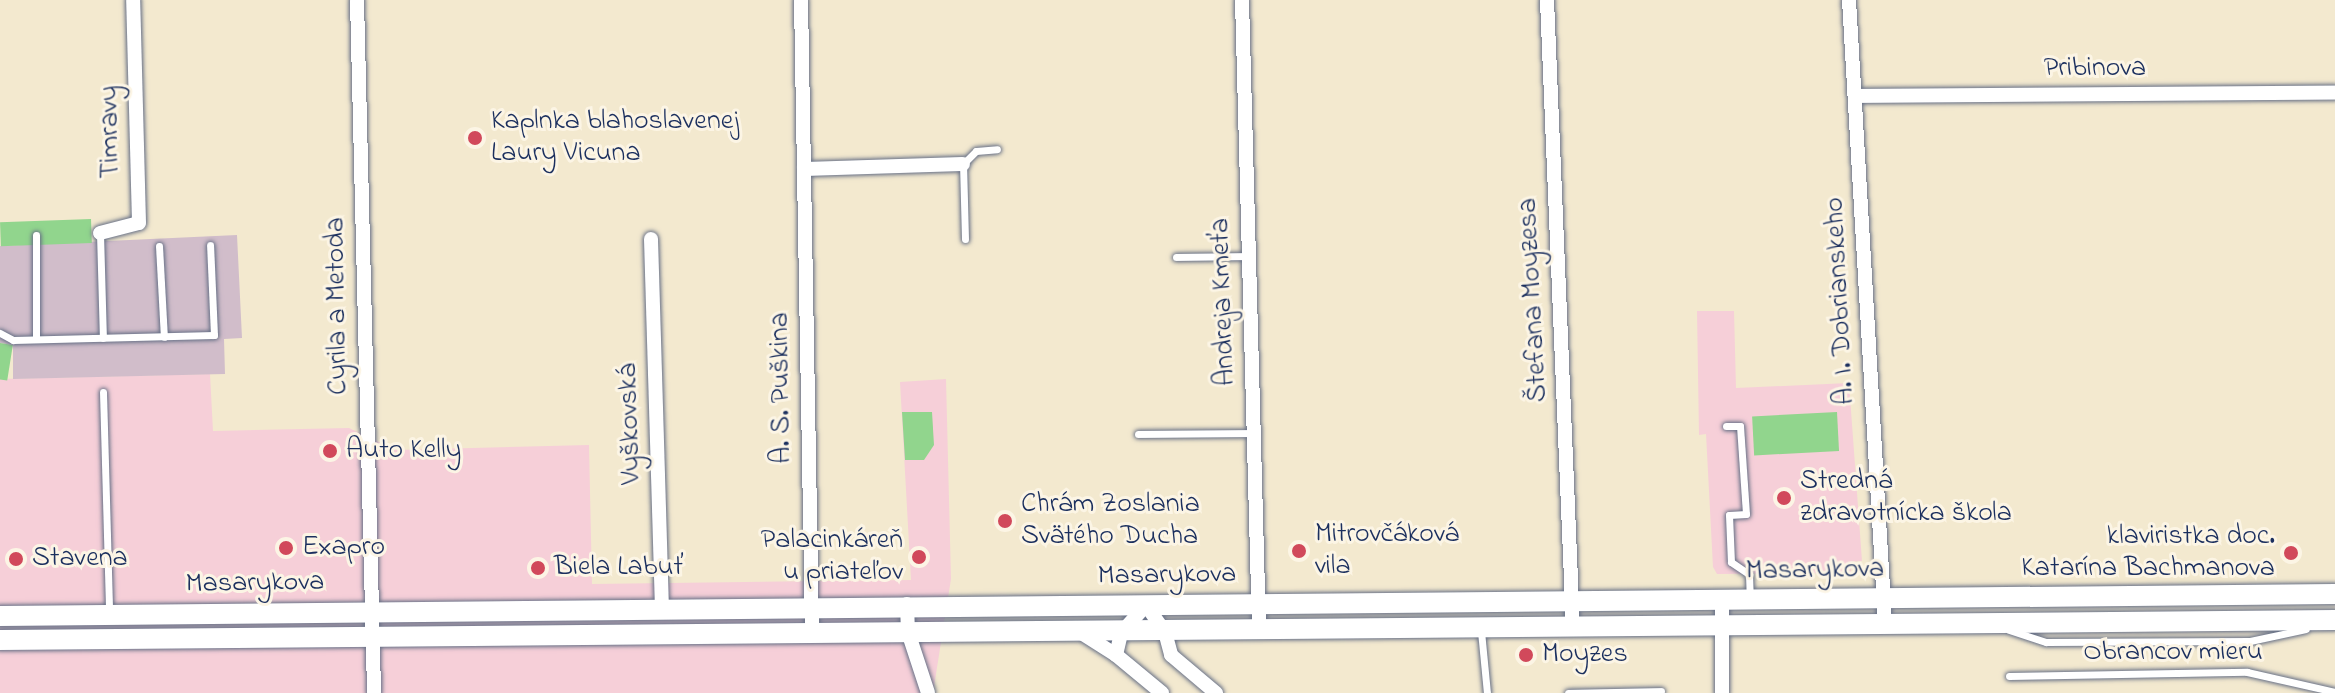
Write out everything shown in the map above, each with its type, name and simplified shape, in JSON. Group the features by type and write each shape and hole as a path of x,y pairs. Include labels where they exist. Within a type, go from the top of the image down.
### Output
{"main road":[{"name":"Masarykova","path":"0,616 907,604 1146,605 2335,594"},
{"name":"Masarykova","path":"0,640 2335,621"}],"street":[{"name":"Timravy","path":"100,233 139,223 133,0"},
{"name":"Cyrila a Metoda","path":"357,0 374,693"},
{"name":"A. S. Puškina","path":"801,0 812,633"},
{"name":"Andreja Kmeťa","path":"1242,0 1259,630"},
{"name":"Štefana Moyzesa","path":"1547,0 1573,628"},
{"name":"A. I. Dobrianskeho","path":"1849,0 1885,623"},
{"name":"Pribinova","path":"1855,96 2335,93"},
{"path":"804,169 963,164"},
{"name":"Vyškovská","path":"651,239 662,608"},
{"path":"1722,599 1722,693"},
{"path":"907,604 908,632 928,693"},
{"path":"1116,655 1121,633 1146,605 1165,632 1171,655 1216,693"},
{"path":"582,608 582,635"},
{"path":"1080,632 1116,655 1162,693"}],"lane":[{"path":"965,239 963,164 976,151 997,149"},
{"path":"100,233 103,338"},
{"path":"36,235 36,339"},
{"path":"0,333 13,340 214,335 210,245"},
{"path":"159,246 164,337"},
{"path":"1176,257 1249,256"},
{"path":"103,392 109,615"},
{"path":"1726,426 1740,426 1746,514 1729,515 1731,562 1749,574 1750,599"},
{"path":"1138,434 1254,433"},
{"path":"1481,629 1487,693"},
{"name":"Obrancov mieru","path":"2009,676 2247,672 2335,692"},
{"path":"1568,693 1661,691"}],"shaded area":[{"path":"237,235 242,338 224,339 225,374 13,379 13,345 0,343 0,246"},
{"name":"Stredná zdravotnícka škola","path":"1697,311 1734,311 1736,388 1849,383 1862,561 1851,562 1851,573 1717,574 1713,567 1706,434 1699,435"},
{"path":"210,374 213,431 349,428 396,450 589,445 592,584 911,580 900,382 946,379 951,579 933,693 0,693 0,379"}],"green space":[{"path":"91,219 92,243 1,246 0,222"},
{"path":"0,343 13,345 7,381 0,379"},
{"path":"902,412 932,412 934,445 924,460 905,460"},
{"path":"1837,412 1839,451 1754,455 1752,416"}],"place":[{"name":"Kaplnka blahoslavenej Laury Vicuna","path":"475,138"},
{"name":"Auto Kelly","path":"330,451"},
{"name":"Stredná zdravotnícka škola","path":"1784,498"},
{"name":"Chrám Zoslania Svätého Ducha","path":"1005,521"},
{"name":"Exapro","path":"286,548"},
{"name":"Mitrovčáková vila","path":"1299,551"},
{"name":"klaviristka doc. Katarína Bachmanova","path":"2291,553"},
{"name":"Palacinkáreň u priateľov","path":"919,557"},
{"name":"Stavena","path":"16,559"},
{"name":"Biela Labuť","path":"538,568"},
{"name":"Moyzes","path":"1526,655"}]}
